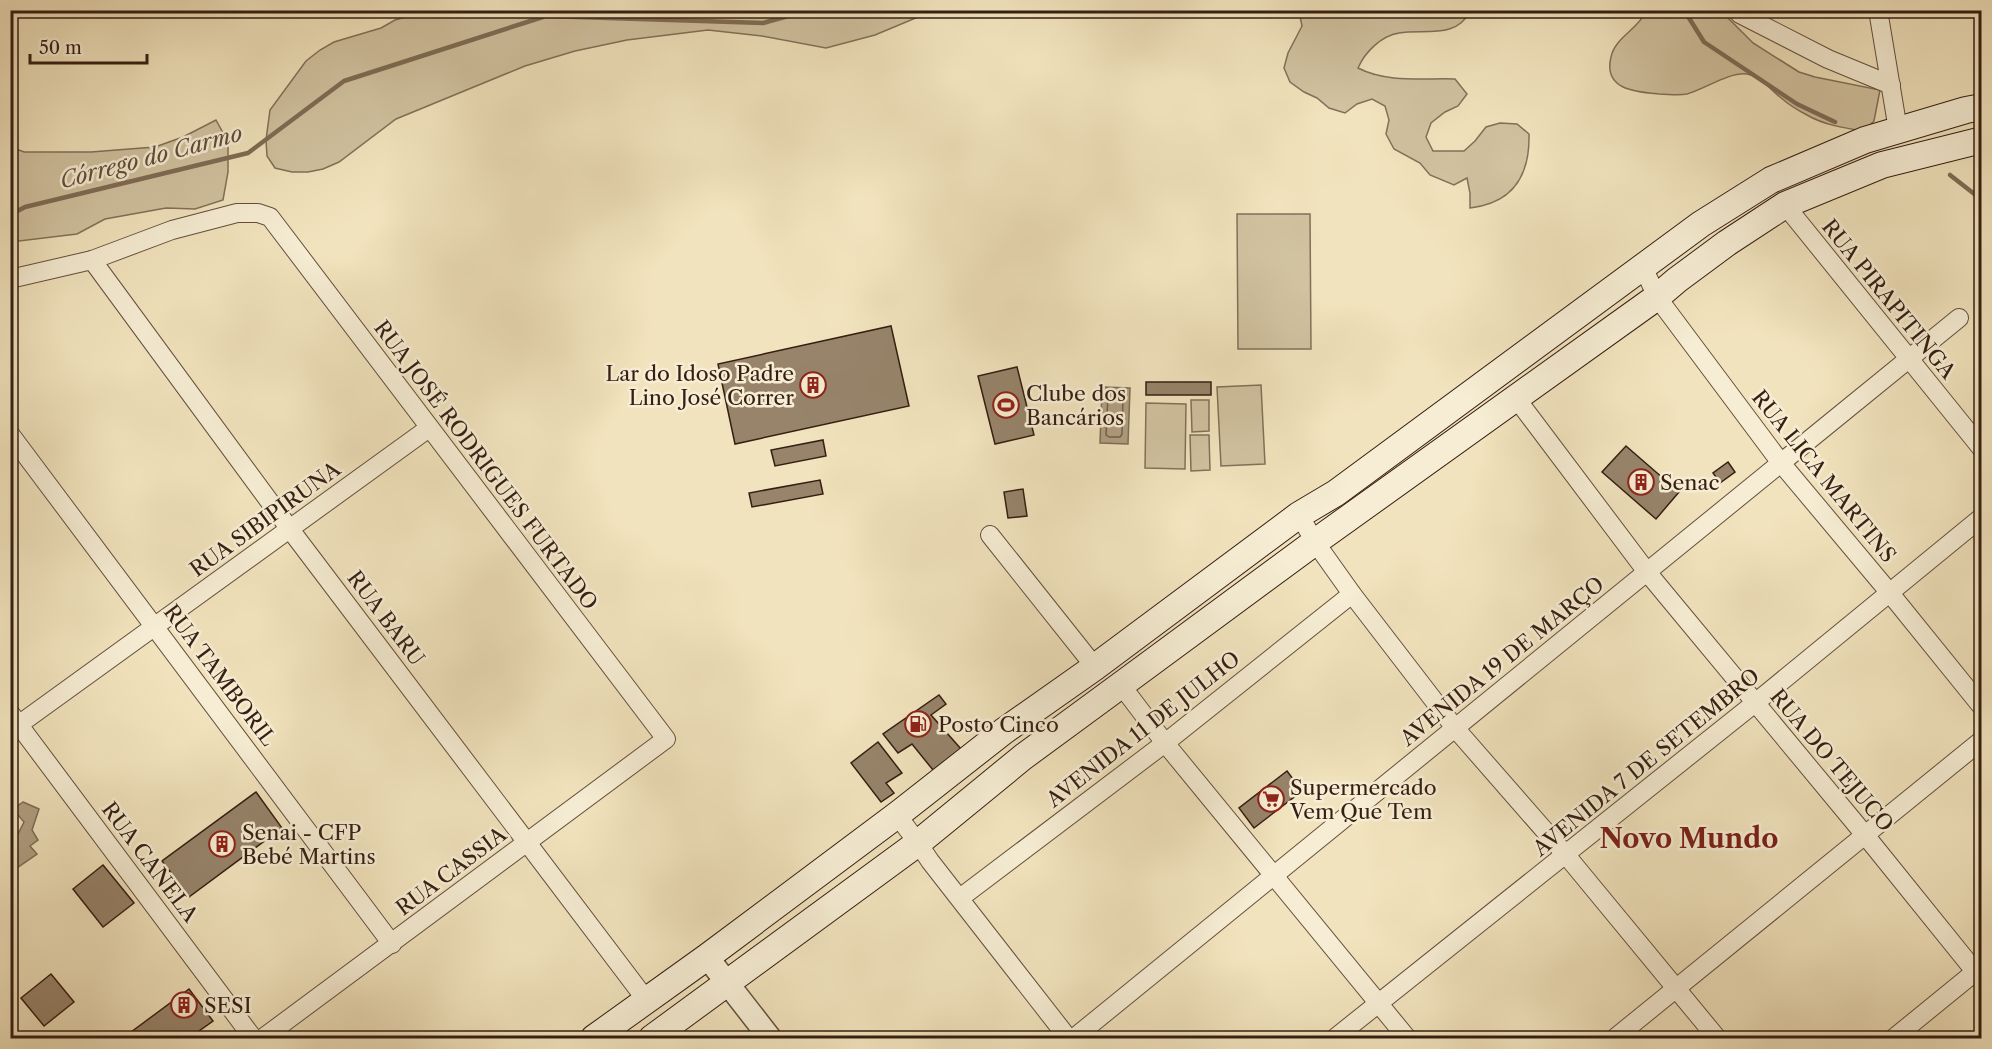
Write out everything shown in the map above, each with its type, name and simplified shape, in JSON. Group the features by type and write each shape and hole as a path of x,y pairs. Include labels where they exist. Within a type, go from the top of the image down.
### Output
{"main road":[{"path":"594,1038 897,815 1004,731 1095,667 1299,515 1336,493 1701,224 1771,180 1865,140 1982,107"},
{"path":"652,1038 918,843 1023,757 1315,542 1657,297 1727,243 1785,205 1882,165 1982,140"},
{"path":"1004,731 1023,757"}],"street":[{"path":"1737,10 1828,60 1891,85"},
{"path":"1878,10 1898,130"},
{"name":"RUA PIRAPITINGA","path":"1785,205 1982,449"},
{"name":"RUA JOSÉ RODRIGUES FURTADO","path":"92,260 172,230 237,213 258,213 270,217 666,739"},
{"path":"10,279 92,260"},
{"name":"RUA BARU","path":"92,260 290,528 647,1001"},
{"name":"RUA LICA MARTINS","path":"1643,267 1657,297 1781,463 1982,707"},
{"name":"AVENIDA 19 DE MARÇO","path":"1074,1038 1959,318"},
{"name":"RUA DO TEJUCO","path":"1516,398 1647,572 1978,976"},
{"name":"RUA SIBIPIRUNA","path":"13,723 156,627 429,428"},
{"name":"RUA TAMBORIL","path":"10,434 392,944"},
{"path":"1299,515 1352,594 1455,728 1566,855 1717,1038"},
{"name":"AVENIDA 7 DE SETEMBRO","path":"1335,1038 1755,703 1982,517"},
{"path":"990,535 1095,667"},
{"name":"AVENIDA 11 DE JULHO","path":"960,898 1165,743 1352,594"},
{"path":"1121,685 1165,743 1407,1038"},
{"name":"RUA CANELA","path":"13,723 253,1038"},
{"name":"RUA CASSIA","path":"263,1038 666,739"},
{"path":"1615,1038 1982,740"},
{"path":"897,815 992,943 1068,1038"},
{"path":"707,957 770,1038"},
{"path":"1894,1038 1978,976"}],"shaded area":[{"path":"430,10 947,11 918,17 875,35 826,48 762,36 708,30 627,40 575,51 525,66 396,119 339,162 323,169 292,172 275,168 267,156 266,140 270,110 306,61 334,42"},
{"path":"1299,11 1470,11 1457,26 1449,29 1399,33 1386,37 1369,51 1358,68 1393,78 1455,79 1467,94 1458,106 1445,112 1431,123 1426,137 1433,151 1464,151 1486,127 1500,123 1517,124 1529,134 1529,149 1522,174 1516,184 1498,200 1470,208 1467,178 1454,185 1430,175 1420,163 1394,149 1386,134 1389,120 1385,106 1372,99 1357,104 1345,113 1329,108 1290,82 1284,68 1288,53 1302,26"},
{"path":"1646,11 1721,11 1753,43 1799,72 1880,90 1874,121 1864,131 1820,121 1793,107 1761,80 1747,74 1733,75 1684,95 1650,93 1623,87 1612,76 1610,68 1613,50"},
{"path":"216,120 228,142 228,172 223,200 195,209 166,208 105,219 77,234 11,242 11,147 24,152 91,152 155,147 183,137"},
{"path":"1237,214 1310,214 1311,349 1238,349"},
{"path":"1261,385 1265,464 1221,466 1217,387"},
{"path":"1191,400 1209,400 1209,431 1192,432"},
{"path":"1146,403 1186,404 1185,469 1145,468"},
{"path":"1190,435 1209,435 1210,470 1191,471"}],"water":[{"path":"1102,387 1130,388 1128,444 1100,443"},
{"path":"23,802 39,809 32,830 38,840 30,846 37,854 11,872 11,824 18,834 24,822 13,809"}],"building":[{"name":"Lar do Idoso Padre Lino José Correr","path":"891,326 909,406 735,444 718,364"},
{"name":"Clube dos Bancários","path":"1017,367 1034,435 995,444 978,376"},
{"path":"1146,382 1211,382 1211,395 1146,395"},
{"path":"823,440 826,456 775,466 771,450"},
{"name":"Senac","path":"1626,446 1679,492 1656,519 1602,472"},
{"path":"1728,462 1735,472 1720,483 1713,473"},
{"path":"820,480 823,494 752,507 749,493"},
{"path":"1023,489 1027,516 1008,518 1004,492"},
{"name":"Posto Cinco","path":"939,695 946,704 931,715 961,749 933,770 912,744 898,753 883,734"},
{"path":"878,742 902,773 886,783 894,793 881,802 851,763"},
{"name":"Supermercado Vem Que Tem","path":"1287,771 1302,791 1254,828 1239,808"},
{"name":"Senai - CFP Bebé Martins","path":"256,792 282,828 189,897 162,861"},
{"path":"103,865 134,903 103,927 73,889"},
{"path":"51,974 74,1002 44,1026 21,998"},
{"name":"SESI","path":"189,989 213,1021 189,1038 123,1038"}],"waterway":[{"name":"Córrego do Carmo","path":"10,215 25,207 248,153 344,81 546,16 763,23 810,10"},
{"name":"Córrego do Carmo","path":"1406,10 1413,13 1415,10"},
{"path":"1684,10 1704,42 1797,104 1835,122"},
{"path":"1950,175 1982,200"}],"place":[{"name":"Lar do Idoso Padre Lino José Correr","path":"813,385"},
{"name":"Clube dos Bancários","path":"1006,405"},
{"name":"Senac","path":"1641,482"},
{"name":"Posto Cinco","path":"918,724"},
{"name":"Supermercado Vem Que Tem","path":"1271,799"},
{"name":"Senai - CFP Bebé Martins","path":"222,844"},
{"name":"SESI","path":"184,1005"}],"district":[{"name":"Novo Mundo","path":"1689,838"}]}
